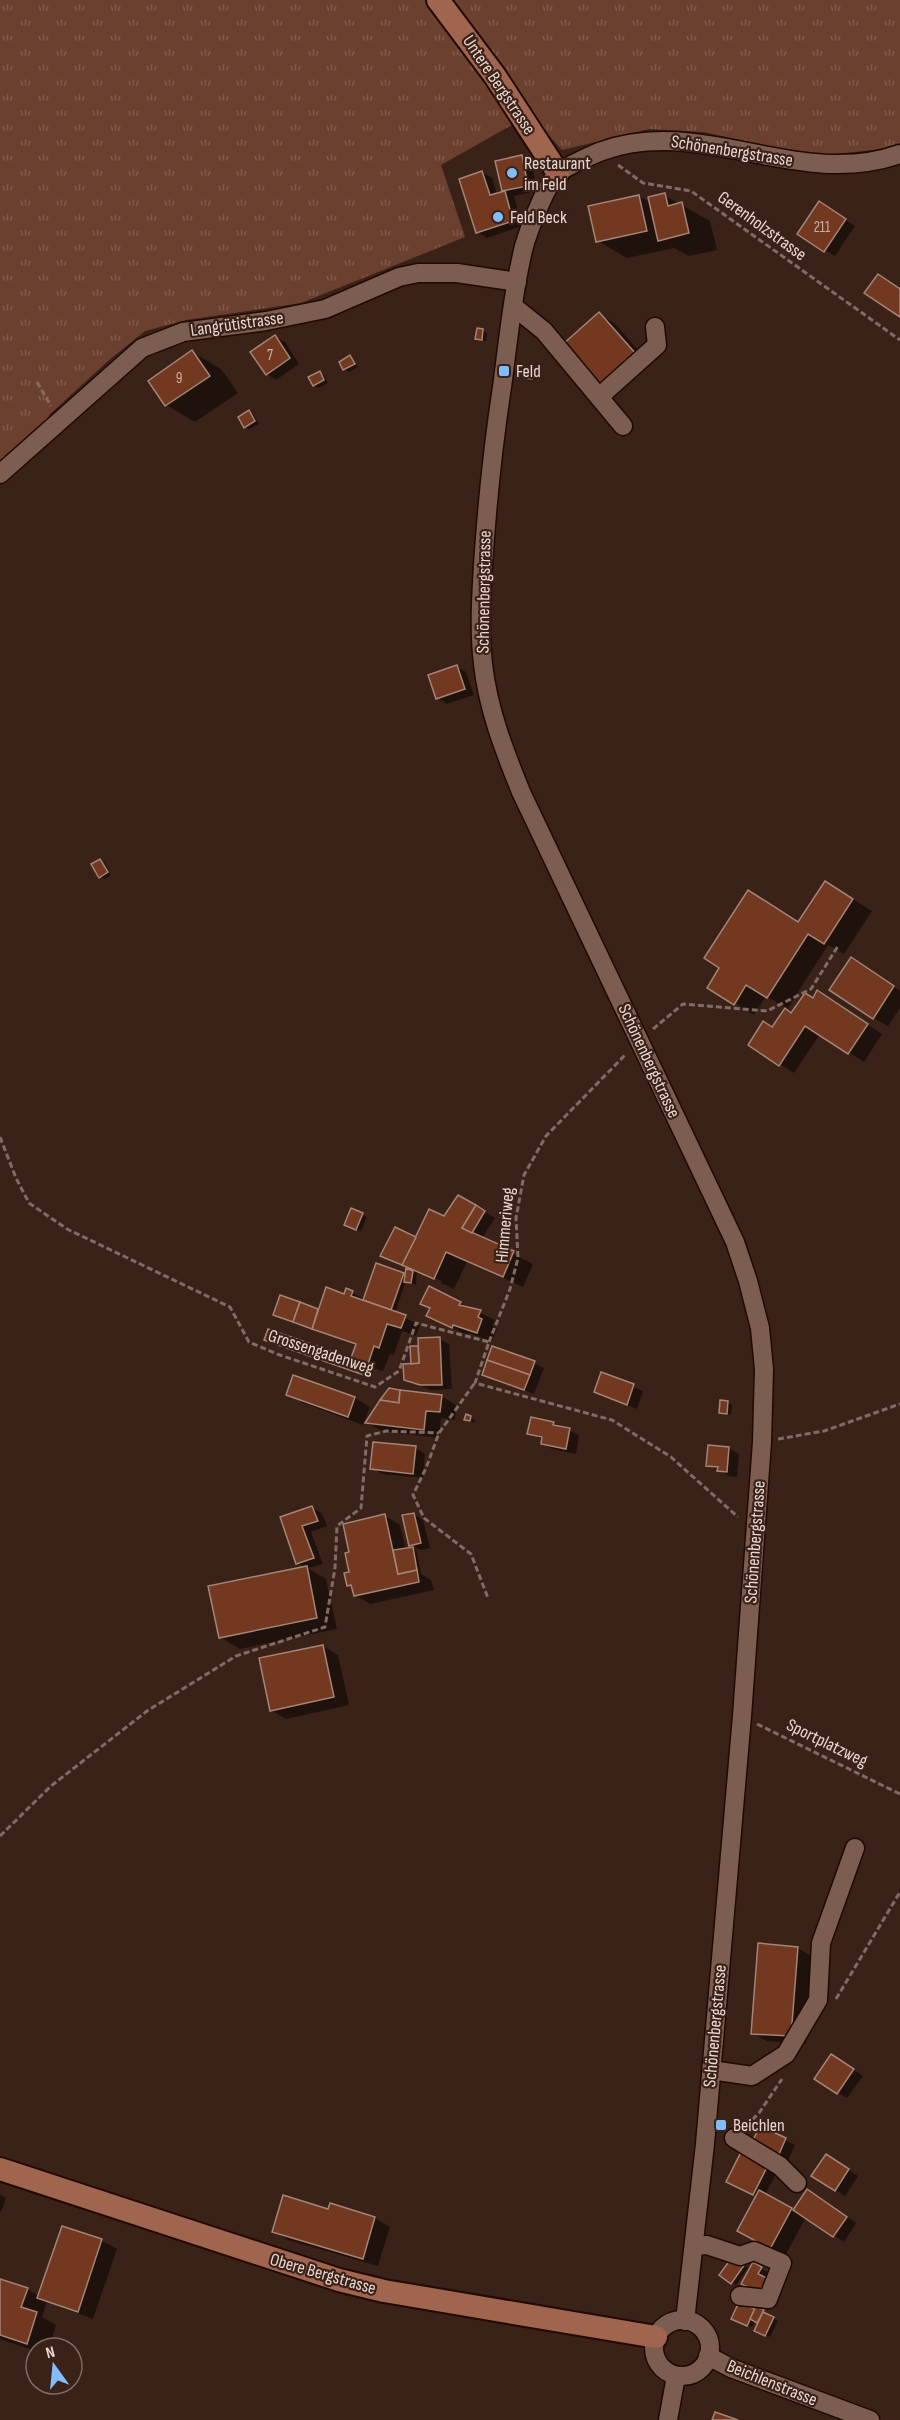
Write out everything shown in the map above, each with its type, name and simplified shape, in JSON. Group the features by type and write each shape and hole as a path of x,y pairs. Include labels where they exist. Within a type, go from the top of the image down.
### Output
{"main road":[{"name":"Untere Bergstrasse","path":"438,0 495,76 558,173"},
{"name":"Obere Bergstrasse","path":"0,2169 339,2280 396,2293 656,2337"}],"street":[{"name":"Schönenbergstrasse","path":"685,2321 711,2070 742,1716 762,1442 764,1369 760,1328 746,1271 735,1242 521,792 488,698 480,631 486,516 517,282 528,234 538,209 558,173 600,152 628,143 651,140 675,140 820,165 856,164 900,154"},
{"name":"Langrütistrasse","path":"0,474 141,348 183,332 266,321 325,309 399,277 418,273 457,273 517,282"},
{"path":"513,306 544,331 623,426"},
{"path":"599,397 657,345 655,327"},
{"path":"711,2070 752,2076 786,2054 818,2001 821,1942 855,1848"},
{"path":"734,2138 780,2166 797,2183"},
{"path":"694,2246 707,2245 740,2256 754,2251 782,2263 768,2299 740,2295"},
{"path":"685,2321 700,2327 705,2333 708,2340 708,2356 704,2366 696,2372 686,2376 676,2376 668,2373 657,2361 654,2345 656,2337 668,2324 685,2321"},
{"name":"Beichlenstrasse","path":"708,2356 741,2372 870,2420"},
{"path":"668,2420 676,2376"}],"path":[{"name":"Gerenholzstrasse","path":"600,152 643,183 691,191 900,340"},
{"path":"37,382 59,420"},
{"name":"Himmeriweg","path":"489,1342 510,1289 518,1258 516,1218 524,1175 546,1136 639,1041 683,1004 767,1011 811,989 838,946"},
{"name":"Grossengadenweg","path":"0,1137 16,1178 29,1203 66,1229 230,1307 249,1342 277,1354 375,1387 399,1371 416,1323 489,1342"},
{"path":"488,1598 471,1554 424,1518 413,1495 439,1433 475,1383 489,1342"},
{"path":"475,1383 612,1420 628,1429 671,1457 746,1523 755,1542"},
{"path":"762,1442 824,1431 900,1404"},
{"path":"0,1836 51,1786 147,1711 236,1656 325,1627 335,1568 337,1526 361,1508 367,1436 386,1431 439,1433"},
{"name":"Sportplatzweg","path":"742,1716 900,1794"}],"green space":[{"path":"0,0 900,0 900,143 883,149 825,155 766,146 704,132 649,129 562,150 532,117 510,126 441,165 465,237 301,303 186,320 145,331 109,360 49,415 51,421 0,465"}],"building":[{"name":"Restaurant im Feld","path":"522,155 528,186 502,191 495,161"},
{"path":"482,171 490,195 505,191 513,221 476,233 459,179"},
{"path":"665,193 668,206 682,202 689,233 658,241 648,197"},
{"path":"639,195 647,231 596,242 588,206"},
{"path":"819,201 846,219 824,252 797,234"},
{"path":"878,274 900,289 900,317 864,293"},
{"path":"599,312 636,354 598,387 562,345"},
{"path":"477,328 483,329 482,340 475,339"},
{"path":"275,335 290,358 266,375 250,352"},
{"path":"192,350 210,376 165,406 148,381"},
{"path":"350,355 355,364 343,370 339,362"},
{"path":"526,370 533,371 532,379 525,378"},
{"path":"320,371 324,380 313,386 308,377"},
{"path":"249,410 255,421 244,428 238,417"},
{"path":"457,665 465,689 436,699 428,675"},
{"path":"100,859 108,872 99,878 91,864"},
{"path":"825,881 853,899 824,944 808,934 767,998 746,985 734,1005 707,988 719,968 704,958 748,890 798,922"},
{"path":"851,957 894,986 873,1019 829,990"},
{"path":"817,990 868,1024 848,1054 805,1026 779,1066 748,1045 763,1021 772,1027 785,1008 791,1013 805,993 813,998"},
{"path":"458,1195 476,1205 462,1228 514,1251 503,1277 446,1252 434,1279 402,1265 429,1209 444,1216"},
{"path":"476,1205 485,1211 472,1233 462,1228"},
{"path":"351,1208 363,1213 356,1230 344,1225"},
{"path":"395,1227 416,1237 402,1265 380,1256"},
{"path":"376,1263 404,1273 391,1310 363,1300"},
{"path":"406,1268 413,1271 411,1283 404,1282"},
{"path":"429,1286 461,1302 459,1305 481,1310 478,1317 482,1319 477,1333 453,1325 452,1328 426,1316 430,1308 420,1304"},
{"path":"326,1287 344,1294 346,1288 353,1291 351,1296 406,1315 401,1328 387,1324 379,1348 374,1346 368,1364 351,1358 356,1344 312,1329"},
{"path":"280,1295 300,1302 293,1322 273,1315"},
{"path":"300,1302 318,1309 312,1329 293,1322"},
{"path":"268,1329 368,1364 364,1375 264,1340"},
{"path":"440,1337 442,1385 420,1385 404,1380 403,1364 419,1363 418,1338"},
{"path":"410,1346 418,1346 419,1363 411,1364"},
{"path":"492,1346 535,1361 530,1375 487,1360"},
{"path":"487,1360 530,1375 524,1390 482,1375"},
{"path":"601,1372 634,1384 627,1405 594,1392"},
{"path":"293,1375 355,1397 348,1417 286,1395"},
{"path":"389,1388 400,1390 399,1403 380,1400"},
{"path":"400,1390 442,1395 440,1412 426,1411 424,1430 365,1423 380,1400 399,1403"},
{"path":"720,1400 728,1401 727,1414 719,1413"},
{"path":"466,1414 471,1416 470,1421 464,1420"},
{"path":"531,1417 570,1428 566,1449 541,1444 542,1437 527,1434"},
{"path":"373,1442 416,1446 413,1474 370,1469"},
{"path":"708,1445 729,1447 727,1472 717,1471 718,1467 706,1466"},
{"path":"312,1506 318,1521 302,1526 314,1558 296,1564 280,1517"},
{"path":"414,1513 421,1543 409,1546 402,1515"},
{"path":"385,1514 398,1574 417,1570 419,1582 354,1596 351,1585 347,1586 344,1573 349,1572 345,1553 349,1552 343,1524"},
{"path":"413,1547 417,1570 398,1574 393,1550"},
{"path":"307,1566 317,1618 219,1638 208,1586"},
{"path":"323,1645 334,1697 270,1711 259,1658"},
{"path":"758,1943 798,1947 791,2036 751,2034"},
{"path":"831,2054 854,2069 837,2094 814,2079"},
{"path":"760,2126 786,2138 777,2159 750,2146"},
{"path":"742,2150 769,2163 753,2195 726,2182"},
{"path":"826,2154 849,2169 835,2191 811,2176"},
{"path":"807,2189 847,2217 833,2237 793,2210"},
{"path":"759,2190 792,2208 770,2249 737,2231"},
{"path":"283,2195 328,2209 330,2203 375,2217 363,2259 272,2232"},
{"path":"62,2226 102,2239 78,2312 37,2298"},
{"path":"733,2256 745,2264 731,2284 719,2275"},
{"path":"753,2262 762,2267 758,2274 767,2278 759,2293 741,2284"},
{"path":"0,2279 28,2288 21,2307 37,2312 30,2336 24,2336 24,2343 0,2335"},
{"path":"739,2302 755,2309 747,2326 731,2319"},
{"path":"756,2306 764,2310 757,2323 750,2319"},
{"path":"763,2312 774,2317 765,2336 754,2331"},
{"path":"715,2412 738,2420 712,2420"}],"place":[{"name":"Restaurant im Feld","path":"512,173"},
{"name":"Feld Beck","path":"498,217"},
{"name":"Feld","path":"504,371"},
{"name":"Beichlen","path":"721,2125"}]}
